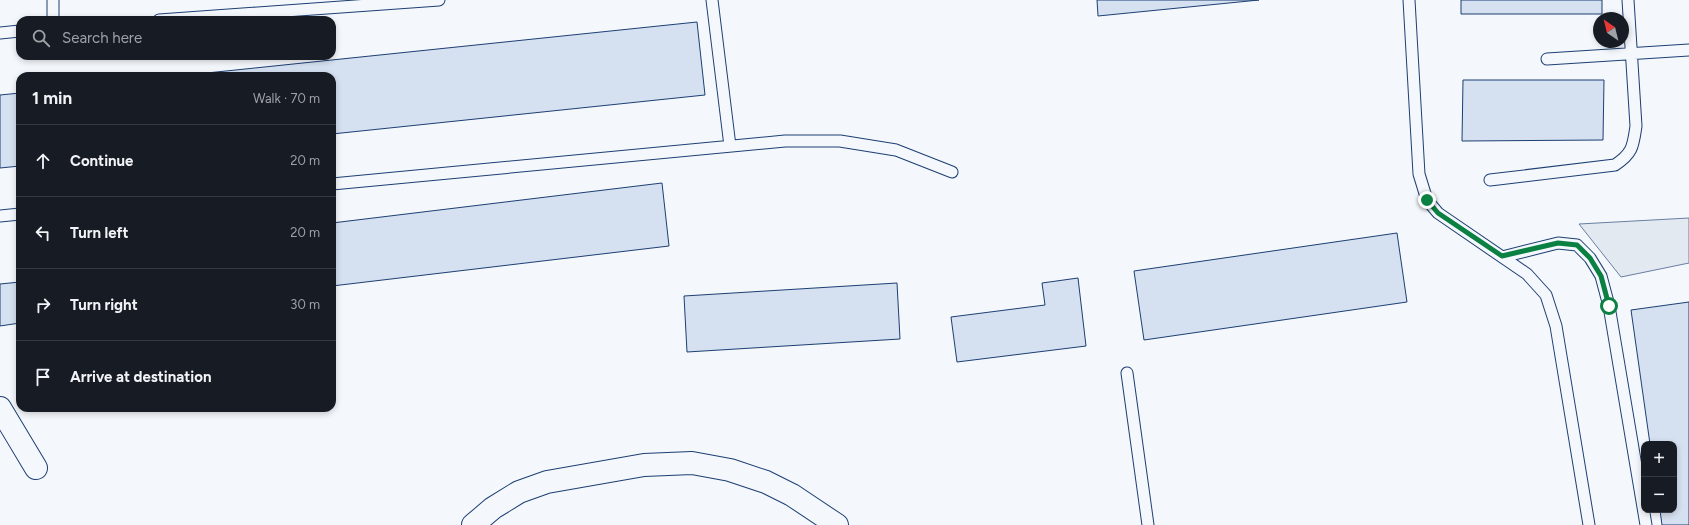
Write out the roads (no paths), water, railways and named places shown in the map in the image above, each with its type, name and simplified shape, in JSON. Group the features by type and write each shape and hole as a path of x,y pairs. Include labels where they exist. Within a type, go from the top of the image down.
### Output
{"street":[{"path":"0,408 36,468"},
{"path":"473,525 493,508 519,492 546,482 644,465 692,463 730,470 766,482 792,495 837,525"}],"lane":[{"path":"53,0 53,16"},
{"path":"215,16 439,0"},
{"path":"712,0 730,146"},
{"path":"1409,0 1419,174 1427,200 1438,213 1527,274 1546,296 1556,326 1589,525"},
{"path":"1490,180 1615,165 1623,159 1633,146 1636,126 1628,0"},
{"path":"0,33 16,31"},
{"path":"1547,59 1689,50"},
{"path":"336,184 785,141 840,141 896,150 952,172"},
{"path":"0,216 16,214"},
{"path":"1502,256 1558,243 1577,245 1590,258 1601,276 1609,306 1646,525"},
{"path":"1127,374 1148,525"}]}
